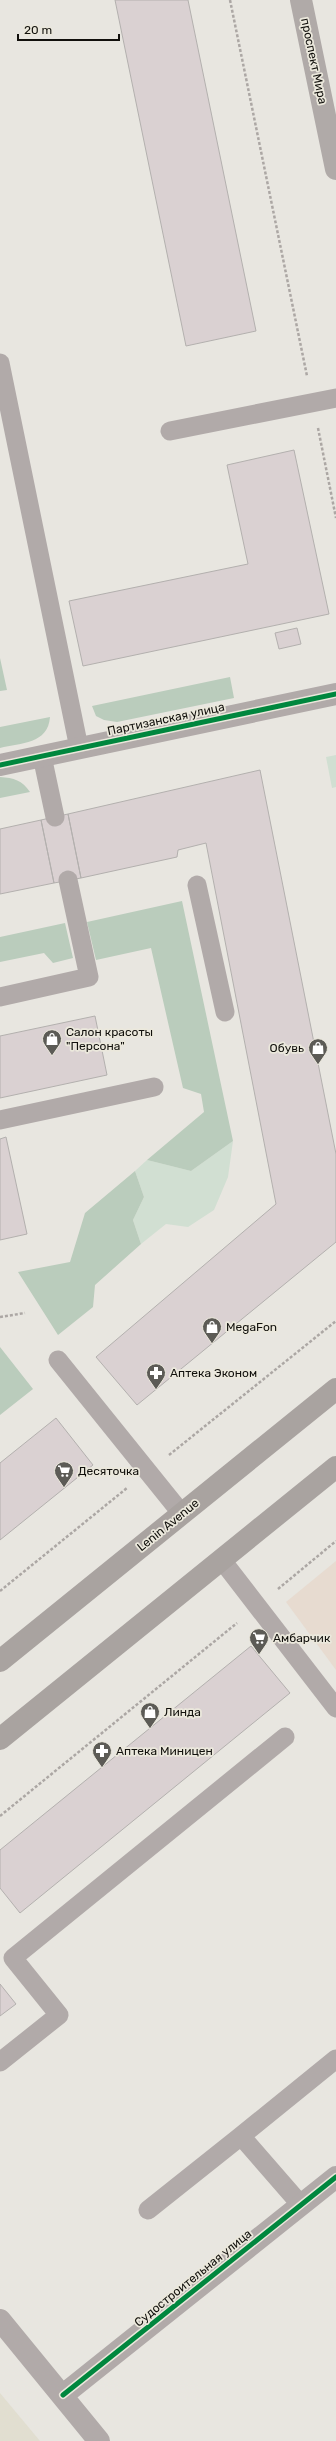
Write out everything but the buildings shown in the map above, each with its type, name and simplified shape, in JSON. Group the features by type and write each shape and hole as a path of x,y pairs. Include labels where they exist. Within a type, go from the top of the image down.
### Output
{"main road":[{"name":"проспект Мира","path":"302,0 336,169"},
{"name":"Lenin Avenue","path":"0,1661 336,1389"},
{"path":"0,1739 220,1559 336,1467"}],"street":[{"name":"Партизанская улица","path":"0,765 336,694"},
{"name":"Судостроительная улица","path":"63,2395 336,2177"},
{"path":"0,2320 63,2395 99,2441"}],"lane":[{"path":"0,363 79,748"},
{"path":"170,431 336,398"},
{"path":"42,756 55,817"},
{"path":"0,997 89,977 68,880"},
{"path":"197,885 225,1012"},
{"path":"0,1120 154,1088"},
{"path":"58,1360 182,1514"},
{"path":"220,1559 336,1708"},
{"path":"0,2062 59,2015 13,1958 285,1737"},
{"path":"148,2210 336,2059"},
{"path":"241,2136 300,2205"}],"path":[{"path":"230,0 336,518"},
{"path":"0,1317 25,1313"},
{"path":"0,1816 336,1541"}],"shaded area":[{"path":"336,1561 336,1670 286,1602"},
{"path":"0,2393 40,2441 0,2441"}],"green space":[{"path":"0,658 7,690 0,691"},
{"path":"230,677 234,698 117,722 104,720 96,716 92,706"},
{"path":"50,717 48,726 44,733 39,737 25,743 0,748 0,727"},
{"path":"336,755 336,787 332,788 326,757"},
{"path":"0,777 21,782 30,792 0,798"},
{"path":"182,901 233,1141 191,1171 147,1160 204,1112 201,1094 183,1088 151,948 96,960 87,922"},
{"path":"65,923 73,958 53,963 44,953 0,962 0,937"},
{"path":"233,1141 228,1177 214,1210 188,1227 166,1224 141,1244 133,1220 144,1197 135,1171 147,1160 191,1171"},
{"path":"135,1171 144,1197 133,1220 141,1244 95,1285 93,1307 58,1335 18,1272 70,1262 85,1213"},
{"path":"0,1347 33,1389 0,1415"}],"cycle path":[{"path":"0,765 336,694"},
{"path":"63,2395 336,2177"}],"place":[{"name":"Салон красоты \"Персона\"","path":"52,1056"},
{"name":"Обувь","path":"318,1065"},
{"name":"MegaFon","path":"212,1344"},
{"name":"Аптека Эконом","path":"156,1390"},
{"name":"Десяточка","path":"64,1488"},
{"name":"Амбарчик","path":"259,1655"},
{"name":"Линда","path":"150,1729"},
{"name":"Аптека Миницен","path":"102,1768"}]}
